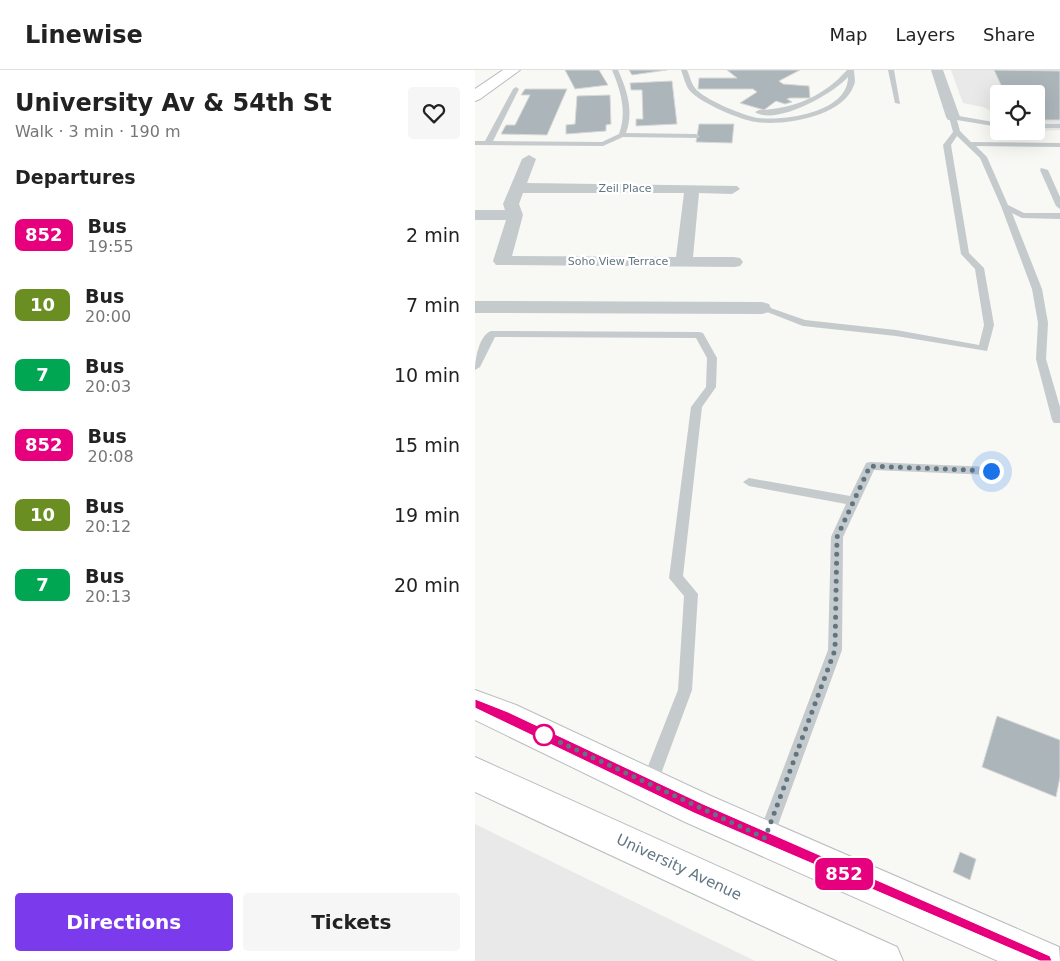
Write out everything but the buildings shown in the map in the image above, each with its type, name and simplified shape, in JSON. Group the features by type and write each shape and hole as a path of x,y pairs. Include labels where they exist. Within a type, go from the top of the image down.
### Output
{"main road":[{"path":"475,90 487,70"},
{"path":"475,96 513,70"},
{"path":"475,704 765,838 1045,961"},
{"name":"University Avenue","path":"475,774 879,960"}],"street":[{"path":"937,70 953,117"},
{"path":"475,215 515,215 511,204 529,158"},
{"name":"Zeil Place","path":"517,188 732,189"},
{"path":"684,261 692,189"},
{"name":"Soho View Terrace","path":"515,215 502,261 734,262"},
{"path":"475,307 762,308"}],"lane":[{"path":"615,70 623,88 626,108 626,128 622,135"},
{"path":"684,70 694,91 731,111 755,120 794,120 817,113 845,94 851,84 851,70"},
{"path":"731,111 769,112 814,100 833,90 851,70"},
{"path":"891,70 898,103"},
{"path":"488,143 516,90"},
{"path":"990,123 953,117 957,132 983,157 1005,206 1037,290 1043,323 1041,359 1058,420"},
{"path":"1045,126 1060,126"},
{"path":"762,308 803,323 895,333 983,349 989,325 979,268 965,254 947,145 957,132"},
{"path":"475,143 603,144 622,135 696,136"},
{"path":"969,144 1060,145"},
{"path":"1044,170 1060,206"},
{"path":"1005,206 1022,215 1060,216"},
{"path":"475,367 491,334 699,335 712,358 711,387 697,407 676,578 691,594 685,690 649,785"},
{"path":"765,838 835,650 837,537 870,466 991,471"},
{"path":"749,482 854,501"}],"shaded area":[{"path":"951,70 1060,70 1060,130 1045,131 1045,85 990,85 990,110 963,103"},
{"path":"475,824 755,961 475,961"}],"bus line":[{"name":"852","path":"475,704 698,809 1045,961"}],"route":[{"path":"544,735 536,731 698,809 765,838 835,650 837,537 870,466 991,471"}]}
